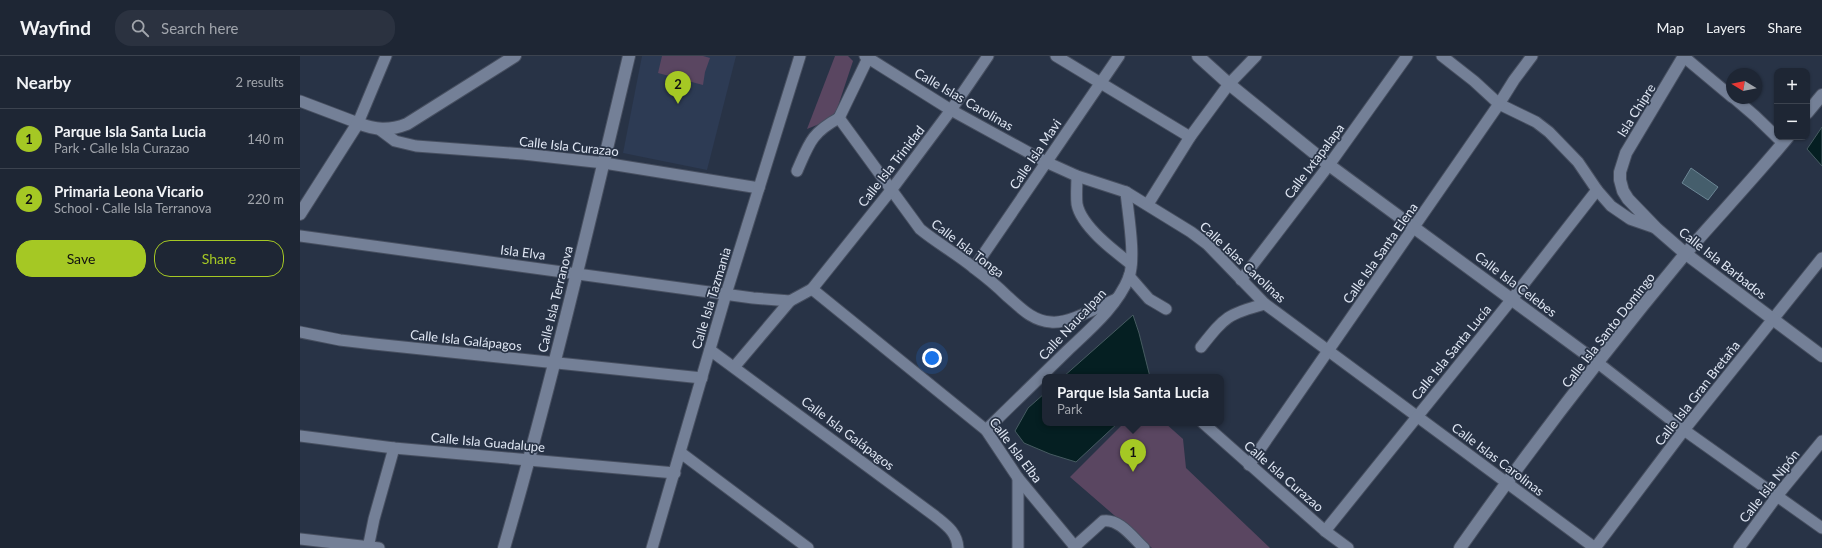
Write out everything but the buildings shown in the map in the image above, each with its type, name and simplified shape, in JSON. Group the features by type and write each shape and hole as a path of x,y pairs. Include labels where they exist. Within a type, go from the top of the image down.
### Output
{"street":[{"path":"300,214 358,123 386,56"},
{"path":"300,101 358,123 378,129 389,129 407,124 515,56"},
{"name":"Calle Isla Terranova","path":"504,548 529,459 577,273 630,56"},
{"name":"Calle Isla Tazmania","path":"652,548 681,453 726,294 800,56"},
{"name":"Calle Isla Trinidad","path":"812,289 892,189 951,110 988,56"},
{"path":"1056,56 1190,137"},
{"name":"Calle Isla Mavi","path":"974,268 1119,56"},
{"name":"Calle Isla Celebes","path":"1198,56 1229,84 1330,165 1598,363 1684,430 1822,528"},
{"path":"1148,204 1190,137 1229,84 1256,56"},
{"name":"Calle Ixtapalapa","path":"1241,280 1330,165 1407,56"},
{"path":"1442,56 1469,77 1499,104 1536,122 1549,132 1578,162 1597,190 1611,206 1630,219 1656,228"},
{"name":"Calle Isla Santa Elena","path":"1249,465 1532,56"},
{"path":"1684,56 1726,91"},
{"name":"Isla Chipre","path":"1620,180 1621,167 1626,153 1684,56"},
{"path":"797,171 813,137 825,126 838,118 867,57"},
{"name":"Calle Islas Carolinas","path":"867,57 951,110 1046,162 1077,176 1126,192 1148,204 1191,232 1207,244 1265,304 1595,548"},
{"path":"1810,109 1822,95"},
{"path":"1741,104 1774,131"},
{"name":"Calle Isla Tonga","path":"838,118 892,189 920,229 974,268 1008,296 1017,306 1035,318 1051,322 1068,320 1116,298"},
{"name":"Calle Isla Curazao","path":"378,129 395,141 416,146 522,154 604,163 759,188"},
{"name":"Calle Isla Santo Domingo","path":"1460,548 1506,483 1598,363 1686,254 1785,140"},
{"path":"1077,176 1077,206 1089,227 1104,243 1131,264"},
{"name":"Calle Isla Barbados","path":"1620,180 1628,199 1656,228 1686,254 1822,356"},
{"name":"Calle Isla Santa Lucía","path":"1324,531 1512,299 1597,190"},
{"name":"Calle Naucalpan","path":"1044,374 1095,324 1116,298 1129,276 1131,248 1126,192"},
{"name":"Isla Elva","path":"300,236 772,301 790,301 812,289"},
{"name":"Calle Isla Gran Bretaña","path":"1595,548 1684,430 1822,258"},
{"path":"1129,276 1149,300 1166,309"},
{"name":"Calle Isla Elba","path":"812,289 986,430 1018,478 1075,547"},
{"path":"735,366 790,301"},
{"path":"1200,347 1228,316 1238,311 1265,304"},
{"name":"Calle Isla Galápagos","path":"300,332 340,340 374,344 553,364 702,378"},
{"name":"Calle Isla Galápagos","path":"710,350 735,366 934,516 953,532 958,548"},
{"name":"Calle Naucalpan","path":"986,430 1042,376"},
{"name":"Calle Isla Curazao","path":"1206,426 1324,531 1348,548"},
{"name":"Calle Isla Guadalupe","path":"300,436 394,448 674,473"},
{"name":"Calle Isla Nipón","path":"1739,548 1777,496 1822,441"},
{"path":"300,539 372,548 394,448"},
{"path":"681,453 808,548"},
{"path":"1018,478 1018,548"},
{"path":"1075,547 1103,521 1108,520 1115,521 1144,548"}],"shaded area":[{"path":"642,56 736,56 707,170 623,153"},
{"path":"662,56 703,56 710,58 705,72 703,85 658,73"},
{"path":"835,56 848,56 853,61 834,118 807,129"},
{"path":"1822,127 1822,166 1807,149"},
{"path":"1133,315 1149,374 1066,374"},
{"path":"1042,396 1042,426 1115,426 1076,462 1050,454 1024,443 1015,431 1028,408"},
{"path":"1121,426 1168,426 1183,439 1186,468 1270,548 1152,548 1070,477"}],"place":[{"name":"Primaria Leona Vicario","path":"678,104"},
{"name":"Parque Isla Santa Lucia","path":"1133,472"}]}
